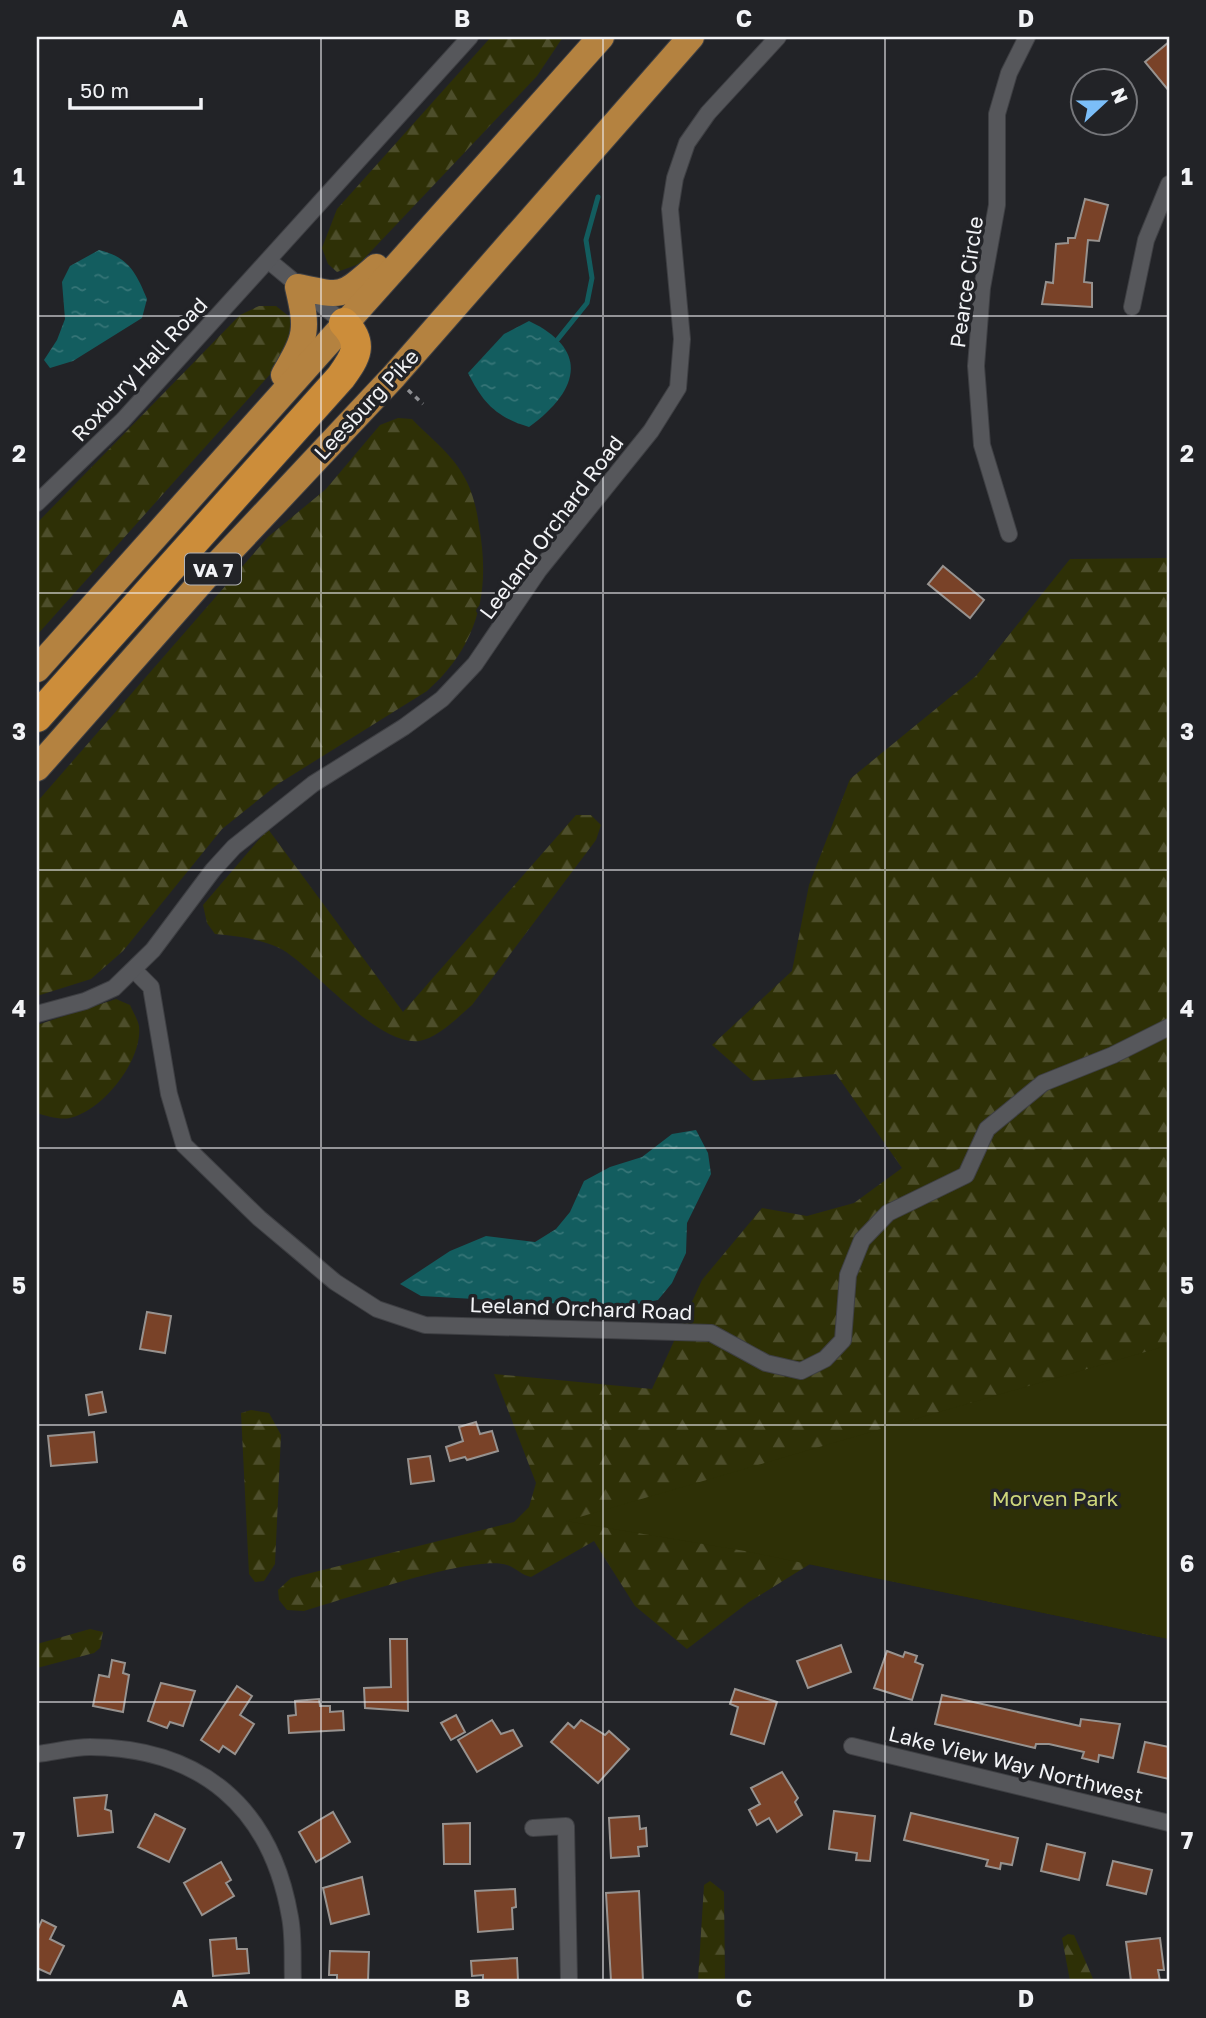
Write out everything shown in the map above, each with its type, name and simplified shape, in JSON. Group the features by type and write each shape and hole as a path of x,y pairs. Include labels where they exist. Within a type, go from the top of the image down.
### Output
{"highway":[{"path":"37,669 448,205 601,37"},
{"name":"Leesburg Pike","path":"37,768 210,572 394,376 691,37"},
{"path":"256,421 298,351 304,335 306,322 298,287 331,294 352,289 448,205"},
{"path":"37,717 341,377 355,358 358,345 355,335 344,323"}],"street":[{"name":"Roxbury Hall Road","path":"37,503 123,420 470,37"},
{"name":"Leeland Orchard Road","path":"37,1014 85,1001 114,988 135,971 213,870 253,830 313,783 404,727 457,684 475,664 539,570 651,431 678,388 682,339 670,209 675,178 687,144 708,113 778,37"},
{"name":"Pearce Circle","path":"1009,534 982,445 976,366 982,288 997,205 997,114 1009,73 1027,37"},
{"path":"1132,307 1146,240 1169,184"},
{"path":"269,261 344,323"},
{"name":"Leeland Orchard Road","path":"135,971 151,987 169,1094 184,1145 294,1248 335,1282 377,1308 425,1325 711,1333 766,1363 801,1371 825,1359 843,1340 848,1275 862,1240 888,1213 966,1175 987,1129 1044,1083 1113,1055 1169,1027"},
{"name":"Lake View Way Northwest","path":"852,1746 1169,1824"},
{"path":"37,1754 88,1747 137,1750 198,1770 226,1791 249,1817 269,1849 283,1883 291,1919 293,1981"},
{"path":"533,1828 566,1826 569,1981"}],"green space":[{"path":"491,37 563,37 537,76 359,264 337,272 328,264 322,248 337,209"},
{"path":"259,306 276,306 291,318 291,351 37,635 37,523 240,315"},
{"path":"398,418 412,419 453,460 466,481 475,507 482,550 481,595 477,616 458,656 427,691 278,784 222,829 123,951 91,979 37,996 37,802 268,537 326,489 380,425"},
{"path":"1169,558 1169,1639 810,1564 749,1602 687,1649 635,1606 594,1541 531,1577 507,1565 491,1563 467,1566 408,1580 304,1611 287,1610 279,1600 278,1590 291,1578 514,1522 529,1507 536,1483 494,1374 652,1389 702,1280 762,1208 807,1216 854,1203 902,1168 836,1074 753,1081 712,1045 792,971 809,885 850,779 976,676 1070,559"},
{"path":"576,815 591,815 601,825 596,840 472,1005 447,1027 426,1039 403,1039 385,1032 348,1005 283,950 241,937 215,934 207,923 203,905 268,829 403,1012"},
{"path":"116,999 130,1005 139,1026 139,1039 128,1068 107,1095 83,1113 62,1118 37,1113 37,1025"},
{"name":"Morven Park","path":"1169,1345 1169,1639 745,1551 566,1521"},
{"path":"251,1410 269,1413 281,1435 275,1564 264,1581 255,1582 249,1574 241,1413"},
{"path":"90,1629 103,1632 100,1648 94,1653 37,1668 37,1644"},
{"path":"710,1881 724,1892 725,1981 698,1981 704,1885"},
{"path":"1068,1934 1074,1935 1094,1981 1070,1981 1062,1938"}],"water":[{"path":"99,250 124,261 135,273 147,299 142,318 73,361 50,368 44,360 57,340 65,319 62,282 70,266"},
{"path":"529,321 562,345 569,358 571,372 567,386 558,400 529,427 508,419 492,408 479,393 468,373 504,334"},
{"path":"696,1130 708,1153 711,1174 687,1223 686,1253 672,1283 658,1300 621,1307 421,1296 400,1284 450,1251 486,1236 535,1242 556,1229 570,1212 584,1181 610,1167 642,1157 672,1134"}],"building":[{"path":"1169,42 1169,91 1145,62"},
{"path":"1085,199 1108,205 1099,241 1088,240 1084,282 1092,283 1092,307 1042,304 1046,282 1053,283 1056,244 1068,243 1068,238 1075,238"},
{"path":"943,566 984,600 970,618 928,584"},
{"path":"147,1312 171,1316 165,1353 140,1349"},
{"path":"102,1392 106,1412 89,1415 86,1395"},
{"path":"476,1422 480,1434 492,1431 498,1451 467,1460 465,1457 450,1461 446,1447 463,1441 459,1427"},
{"path":"94,1432 97,1462 51,1466 48,1436"},
{"path":"430,1456 434,1481 411,1484 408,1459"},
{"path":"390,1639 407,1639 408,1711 365,1708 364,1688 391,1687"},
{"path":"841,1645 851,1672 808,1688 797,1661"},
{"path":"887,1651 903,1657 905,1652 917,1656 915,1662 923,1665 912,1700 874,1688"},
{"path":"112,1660 125,1663 123,1673 129,1675 123,1712 93,1706 99,1675 109,1677"},
{"path":"161,1683 195,1691 183,1726 170,1722 167,1728 148,1721"},
{"path":"237,1686 252,1696 240,1715 254,1724 235,1754 223,1746 219,1752 201,1740"},
{"path":"735,1689 777,1702 764,1744 731,1734 738,1707 730,1704"},
{"path":"942,1695 1080,1726 1081,1719 1120,1724 1113,1758 1099,1755 1098,1762 1082,1758 1084,1752 1049,1744 1036,1744 1035,1748 935,1724"},
{"path":"319,1699 320,1706 330,1706 330,1712 343,1711 344,1730 289,1733 288,1716 296,1715 295,1701"},
{"path":"456,1715 465,1732 451,1740 441,1723"},
{"path":"492,1720 501,1734 513,1730 522,1746 477,1772 458,1740"},
{"path":"581,1720 605,1735 609,1731 629,1749 598,1783 551,1742 568,1723 574,1728"},
{"path":"1145,1742 1169,1747 1169,1779 1138,1772"},
{"path":"782,1772 798,1798 795,1802 802,1815 777,1832 769,1818 757,1825 749,1810 760,1804 751,1788"},
{"path":"107,1795 105,1809 111,1811 113,1832 78,1836 74,1798"},
{"path":"834,1811 875,1816 870,1861 856,1860 857,1853 829,1849"},
{"path":"333,1812 350,1842 316,1862 299,1832"},
{"path":"911,1813 1018,1838 1012,1865 1001,1863 1000,1869 986,1866 988,1860 904,1840"},
{"path":"155,1814 185,1829 169,1862 138,1847"},
{"path":"639,1816 640,1829 646,1828 647,1846 638,1847 639,1856 611,1858 609,1818"},
{"path":"470,1823 470,1864 444,1864 443,1824"},
{"path":"1047,1844 1085,1853 1079,1880 1041,1871"},
{"path":"1113,1861 1152,1870 1146,1894 1107,1885"},
{"path":"221,1862 231,1880 226,1883 234,1896 202,1915 184,1883"},
{"path":"362,1877 369,1914 331,1924 323,1888"},
{"path":"515,1889 513,1929 478,1932 475,1891"},
{"path":"639,1891 643,1981 611,1981 606,1893"},
{"path":"42,1920 56,1927 50,1939 64,1946 50,1974 37,1968 37,1931"},
{"path":"236,1938 237,1949 247,1949 249,1973 213,1976 210,1940"},
{"path":"1160,1938 1164,1970 1158,1970 1160,1981 1131,1981 1126,1942"},
{"path":"330,1951 369,1952 368,1981 337,1981 337,1975 329,1975"},
{"path":"517,1958 518,1981 483,1981 483,1975 472,1976 471,1961"}],"waterway":[{"path":"558,339 587,303 592,278 586,240 598,197"}]}
